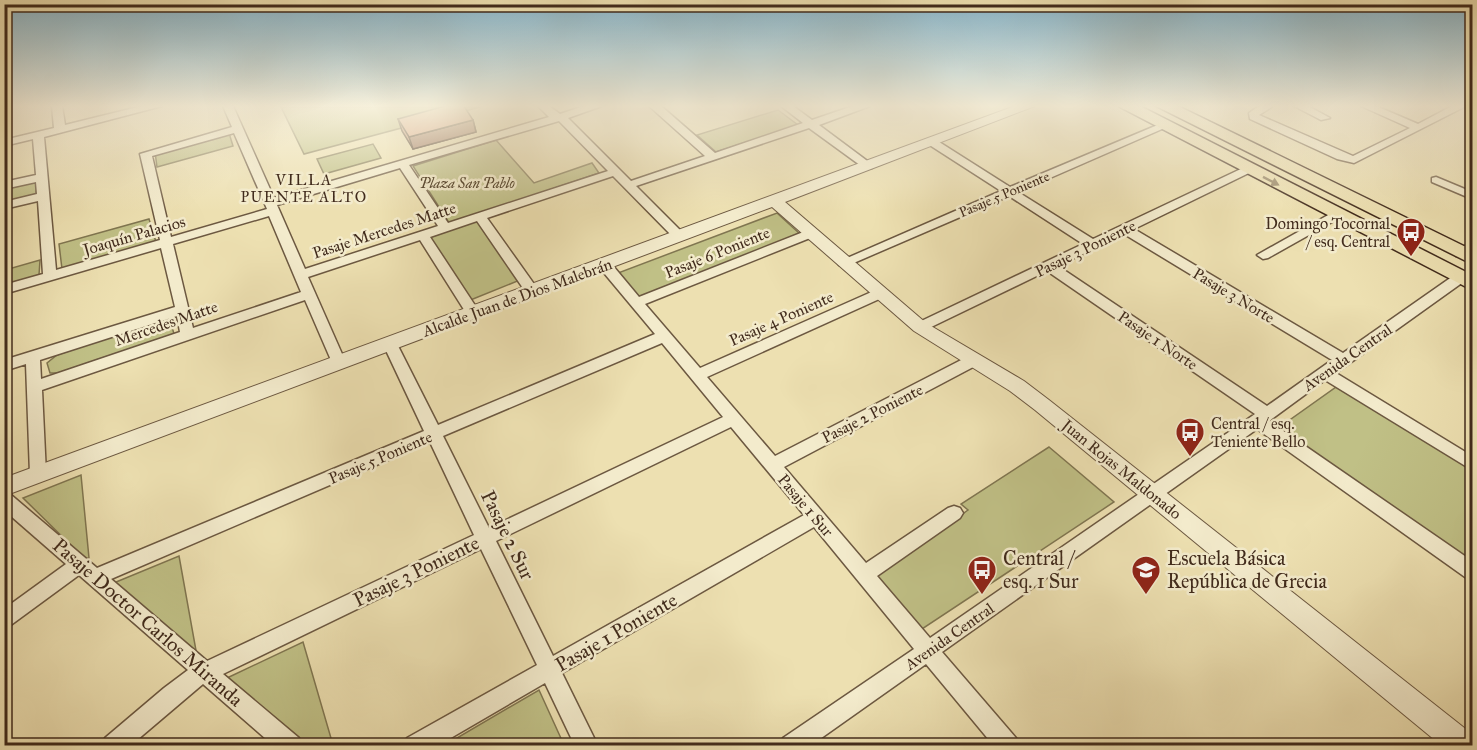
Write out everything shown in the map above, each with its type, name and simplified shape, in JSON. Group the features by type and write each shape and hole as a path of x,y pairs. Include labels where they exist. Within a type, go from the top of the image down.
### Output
{"main road":[{"path":"1194,141 1467,280"},
{"path":"1234,141 1361,204 1469,252"},
{"path":"1336,214 1334,206 1337,202 1361,204"}],"street":[{"path":"39,141 50,276"},
{"path":"188,335 147,153 192,141"},
{"path":"243,141 339,363"},
{"name":"Joaquín Palacios","path":"4,290 166,242 402,163 478,141"},
{"path":"585,141 679,236"},
{"path":"694,141 713,158"},
{"path":"629,185 763,141"},
{"path":"833,141 868,166"},
{"name":"Pasaje 5 Poniente","path":"844,262 1129,141"},
{"path":"1308,141 1351,160 1359,159 1394,141"},
{"path":"933,142 1093,244"},
{"name":"Alcalde Juan de Dios Malebrán","path":"4,487 933,142"},
{"path":"402,163 445,228"},
{"name":"Pasaje 3 Poniente","path":"920,327 1249,169"},
{"name":"Pasaje Mercedes Matte","path":"301,275 615,172"},
{"path":"4,186 42,177"},
{"path":"1436,180 1473,196"},
{"path":"4,206 43,196"},
{"name":"Juan Rojas Maldonado","path":"774,201 920,327 1029,394 1465,746"},
{"path":"1263,255 1336,214"},
{"path":"479,216 532,291"},
{"name":"Pasaje 3 Norte","path":"1125,229 1343,360"},
{"name":"Pasaje 6 Poniente","path":"636,303 811,233"},
{"path":"423,235 473,313"},
{"name":"Pasaje 1 Sur","path":"604,264 1008,746"},
{"name":"Pasaje 1 Norte","path":"1049,266 1473,571"},
{"name":"Avenida Central","path":"791,746 1343,360 1467,280"},
{"name":"Pasaje 4 Poniente","path":"696,375 881,293"},
{"name":"Mercedes Matte","path":"34,387 309,294"},
{"name":"Mercedes Matte","path":"4,366 182,309"},
{"name":"Pasaje 5 Poniente","path":"95,577 664,336"},
{"name":"Pasaje 2 Sur","path":"390,344 587,746"},
{"path":"33,357 38,474"},
{"name":"Pasaje 2 Poniente","path":"772,465 972,361"},
{"path":"1325,373 1473,464"},
{"name":"Pasaje 3 Poniente","path":"113,746 179,687 205,672 734,419"},
{"name":"Pasaje Doctor Carlos Miranda","path":"4,499 291,746"},
{"path":"864,574 954,513"},
{"name":"Pasaje 1 Poniente","path":"415,746 816,517"},
{"path":"4,621 80,564"}],"green space":[{"path":"198,141 231,141 233,146 157,167 155,152"},
{"path":"298,141 353,141 304,154"},
{"name":"Plaza San Pablo","path":"497,141 534,183 592,163 599,173 473,216 520,280 468,301 428,238 453,229 413,166"},
{"path":"704,141 749,141 716,152"},
{"path":"373,144 381,158 324,174 317,159"},
{"path":"37,180 36,194 5,203 5,188"},
{"path":"777,213 800,234 639,297 618,273"},
{"path":"149,219 156,242 62,269 59,244"},
{"path":"40,260 39,275 5,285 5,270"},
{"path":"169,316 174,334 58,373 50,373 47,363 57,355"},
{"path":"1339,385 1472,470 1472,565 1277,429"},
{"path":"1049,447 1114,502 922,629 877,576 968,510 961,504"},
{"path":"81,475 89,558 85,559 23,498"},
{"path":"179,556 197,656 104,587"},
{"path":"303,642 333,745 308,745 227,678"},
{"path":"539,690 564,745 445,745"}],"place":[{"name":"Domingo Tocornal / esq. Central","path":"1411,258"},
{"name":"Central / esq. Teniente Bello","path":"1190,458"},
{"name":"Central / esq. 1 Sur","path":"982,596"},
{"name":"Escuela Básica República de Grecia","path":"1146,596"}],"district":[{"name":"VILLA PUENTE ALTO","path":"304,188"}]}
